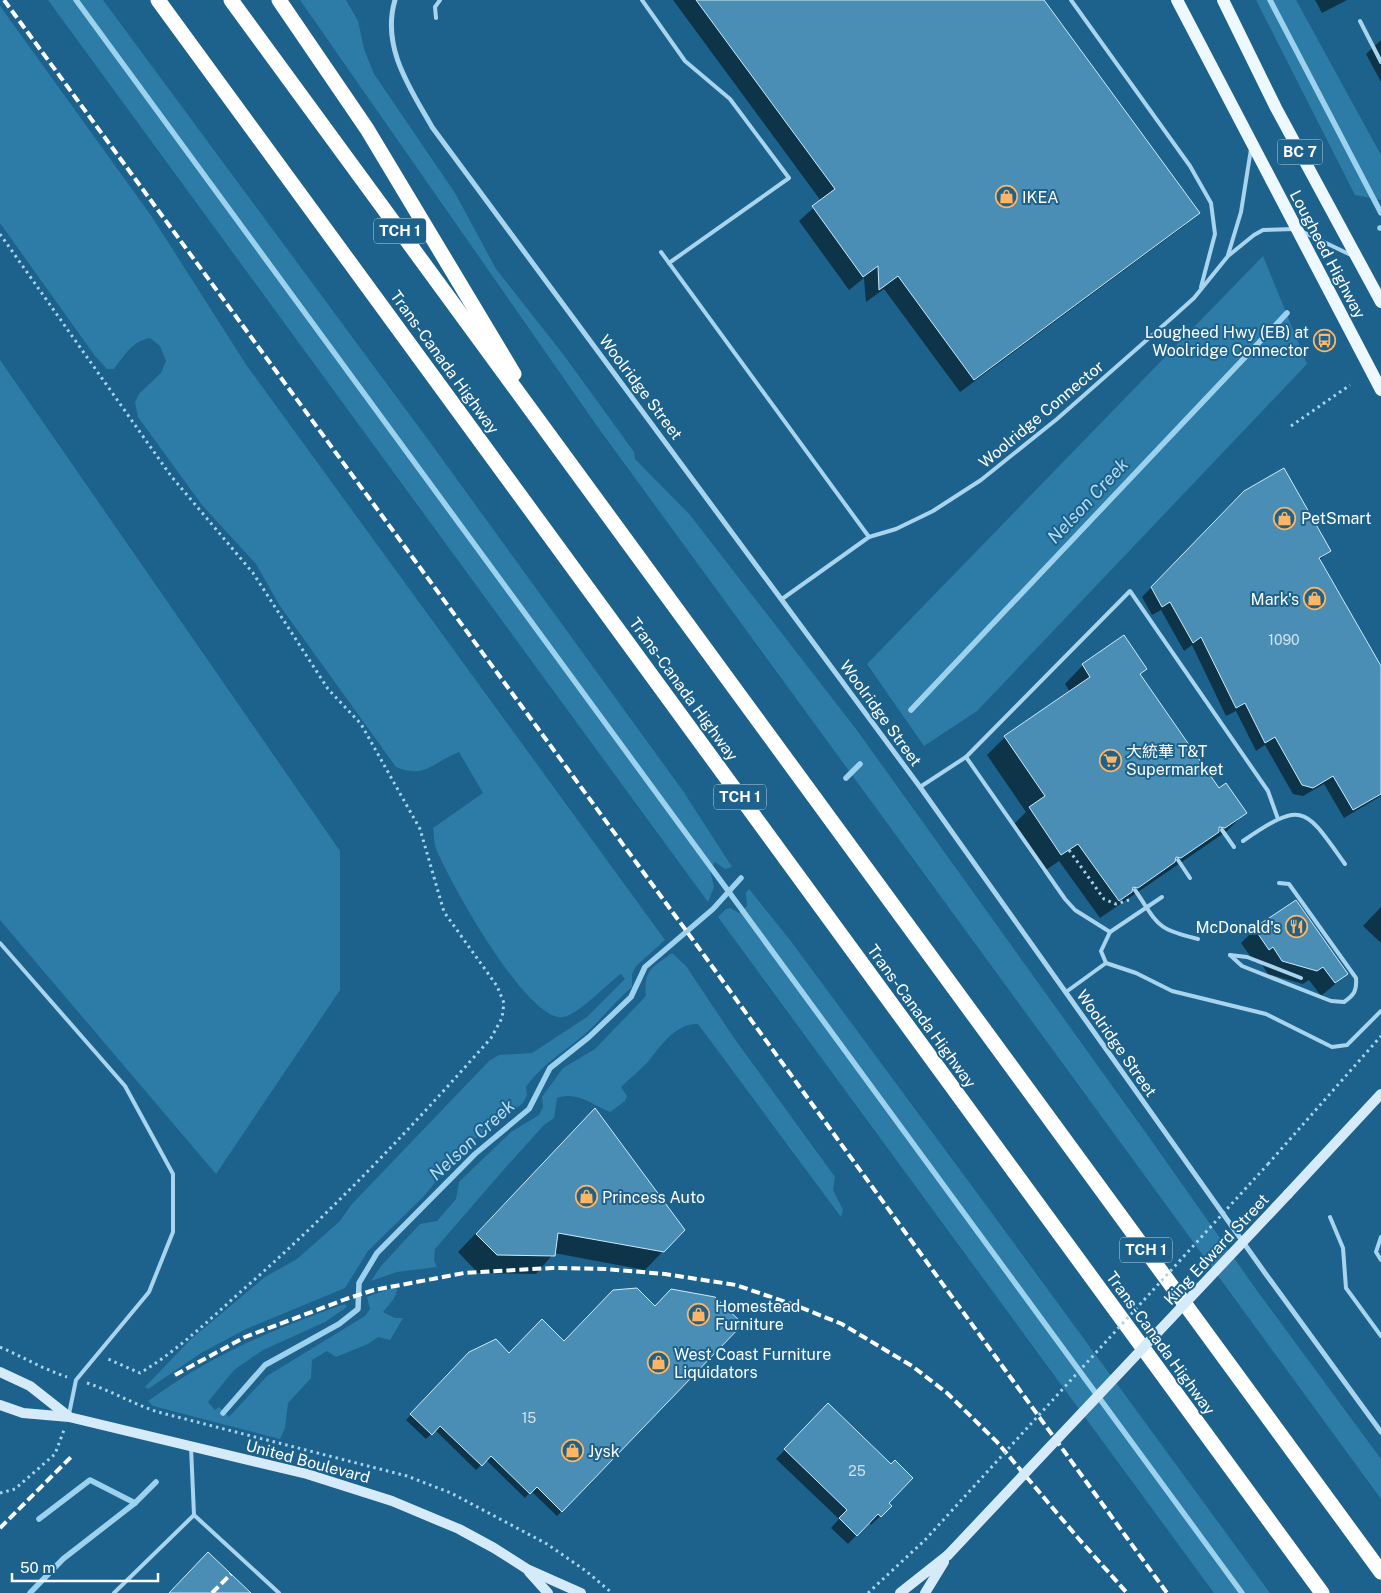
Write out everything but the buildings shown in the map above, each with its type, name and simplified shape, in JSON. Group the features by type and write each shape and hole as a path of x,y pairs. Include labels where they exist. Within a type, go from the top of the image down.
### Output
{"highway":[{"name":"Trans-Canada Highway","path":"158,0 1322,1593"},
{"name":"TCH 1","path":"230,0 1381,1572"},
{"path":"279,0 367,129 568,463"}],"main road":[{"name":"Lougheed Highway","path":"1177,0 1295,229 1381,390"},
{"name":"Lougheed Highway","path":"1223,0 1276,108 1381,302"},
{"name":"King Edward Street","path":"900,1593 948,1555 1381,1094"},
{"name":"United Boulevard","path":"0,1372 30,1386 69,1417"},
{"name":"United Boulevard","path":"0,1405 24,1412 69,1417 307,1474 392,1501 459,1530 494,1548 527,1569 581,1593"},
{"name":"King Edward Street","path":"925,1593 948,1555"},
{"name":"United Boulevard","path":"527,1569 548,1593"}],"street":[{"name":"Woolridge Street","path":"395,0 392,47 405,80 432,127 920,787 1265,1273 1381,1432"}],"lane":[{"path":"436,18 435,7 440,0"},
{"path":"642,0 686,61 730,99 789,178 669,264"},
{"path":"1070,0 1190,166 1211,203 1215,234 1200,290"},
{"path":"1360,21 1381,62"},
{"path":"1228,256 1241,212 1252,145"},
{"name":"Woolridge Connector","path":"782,599 869,537 896,528 945,504 981,480 1057,419 1174,316 1200,290 1228,256 1263,230 1295,229"},
{"path":"1295,229 1356,257"},
{"path":"661,252 869,537"},
{"path":"920,787 966,757 1130,592 1268,791 1278,820"},
{"path":"966,757 1065,899 1075,910 1110,932"},
{"path":"1243,841 1278,820 1293,814 1307,816 1317,824 1346,864"},
{"path":"1222,830 1234,847"},
{"path":"1178,860 1190,878"},
{"path":"1279,883 1289,884 1356,978 1357,989 1344,1002 1331,1001 1242,966 1230,954 1247,957 1301,978"},
{"path":"1135,890 1160,926 1169,932 1198,939"},
{"path":"1106,963 1101,951 1110,932 1162,897"},
{"path":"0,942 125,1086 173,1174 173,1232 149,1292 76,1380 69,1417"},
{"path":"1066,992 1106,963"},
{"path":"1106,963 1136,972 1172,991 1266,1014 1332,1047 1347,1044 1381,1010"},
{"path":"1330,1217 1343,1248 1346,1288 1381,1336"},
{"path":"1381,1237 1376,1252 1381,1260"},
{"path":"191,1447 194,1515 279,1593"},
{"path":"114,1593 194,1515"}],"path":[{"path":"0,234 171,476 252,573 328,688 360,724 420,829 444,912 497,986 504,1004 502,1018 491,1038 438,1097 304,1236 193,1334 140,1373 98,1354"},
{"path":"1291,426 1350,384"},
{"path":"1069,850 1104,900 1116,904 1140,897"},
{"path":"868,1593 925,1540 1268,1164 1381,1036"},
{"path":"0,1347 40,1364 46,1370"},
{"path":"101,1387 132,1404 158,1412 407,1476 451,1493 546,1544 586,1571 612,1593"},
{"path":"0,1493 15,1489 55,1454 69,1417"}],"shaded area":[{"path":"48,0 103,0 432,445 683,791 732,867 725,869 715,862 710,870 714,887 708,902"},
{"path":"300,0 346,0 358,21 364,49 374,74 455,193 496,269 563,354 634,452 635,459 690,515 856,729 1258,1292 1381,1459 1381,1499 597,426"},
{"path":"1256,0 1296,0 1381,155 1381,200 1355,195"},
{"path":"0,6 152,217 247,366 665,940 636,966 632,974 632,987 597,1023 532,1079 526,1087 527,1095 523,1103 513,1111 504,1114 488,1131 478,1135 469,1148 454,1159 424,1196 368,1251 345,1288 246,1329 201,1353 148,1389 145,1387 190,1340 265,1277 297,1259 340,1221 351,1205 489,1061 499,1055 532,1053 587,1017 625,979 621,974 585,1005 570,1015 563,1017 548,1013 530,998 491,948 457,891 435,845 433,828 483,793 459,752 422,770 406,770 396,767 280,606 256,564 202,505 138,417 135,402 139,394 161,373 166,361 160,346 150,338 138,342 114,369 107,369 95,356 0,223"},
{"path":"1263,256 1307,364 977,711 924,746 867,664"},
{"path":"0,360 340,851 340,990 216,1174 0,920"},
{"path":"749,889 790,940 1270,1593 1214,1593 718,917 726,909 730,908 739,913 747,906 746,893"},
{"path":"672,953 686,966 734,1038 835,1177 833,1190 843,1210 841,1217 698,1024 690,1025 682,1027 669,1037 647,1063 621,1087 627,1096 625,1101 610,1112 572,1096 557,1098 554,1118 544,1125 435,1249 434,1260 437,1267 397,1272 371,1281 381,1266 420,1224 437,1221 456,1199 459,1182 511,1132 539,1115 543,1107 542,1097 563,1068 595,1049 646,996 646,980 651,970"},
{"path":"397,1286 395,1297 383,1312 395,1318 403,1318 390,1340 378,1337 368,1344 336,1357 327,1351 312,1360 311,1378 288,1403 285,1428 280,1439 153,1406 148,1401 195,1370 243,1345 345,1304 347,1307 325,1322 263,1350 234,1370 208,1402 215,1410 219,1407 229,1417 267,1376 365,1316 370,1309 367,1297"}],"waterway":[{"path":"76,0 1242,1593"},
{"path":"1270,0 1381,213"},
{"name":"Nelson Creek","path":"911,710 1287,313"},
{"name":"Nelson Creek","path":"846,778 860,764"},
{"name":"Nelson Creek","path":"223,1413 265,1365 339,1324 358,1309 359,1283 377,1253 475,1154 529,1109 550,1068 589,1037 631,997 645,967 713,909 741,878"},
{"path":"39,1519 90,1480 135,1503"},
{"name":"Nelson Creek","path":"30,1593 63,1559 135,1503 156,1482"}],"railway":[{"path":"4,0 693,940 1167,1593"},
{"path":"175,1375 245,1337 346,1299 374,1290 464,1273 552,1268 605,1269 665,1274 736,1285 842,1324 912,1366 947,1393 997,1442 1127,1593"},
{"path":"0,1528 71,1457"},
{"path":"212,1593 231,1574"}],"place":[{"name":"IKEA","path":"1006,197"},
{"name":"Lougheed Hwy (EB) at Woolridge Connector","path":"1325,341"},
{"name":"PetSmart","path":"1285,518"},
{"name":"Mark's","path":"1315,599"},
{"name":"大統華 T&T Supermarket","path":"1110,760"},
{"name":"McDonald's","path":"1297,927"},
{"name":"Princess Auto","path":"586,1197"},
{"name":"Homestead Furniture","path":"699,1315"},
{"name":"West Coast Furniture Liquidators","path":"658,1363"},
{"name":"Jysk","path":"572,1451"}]}
